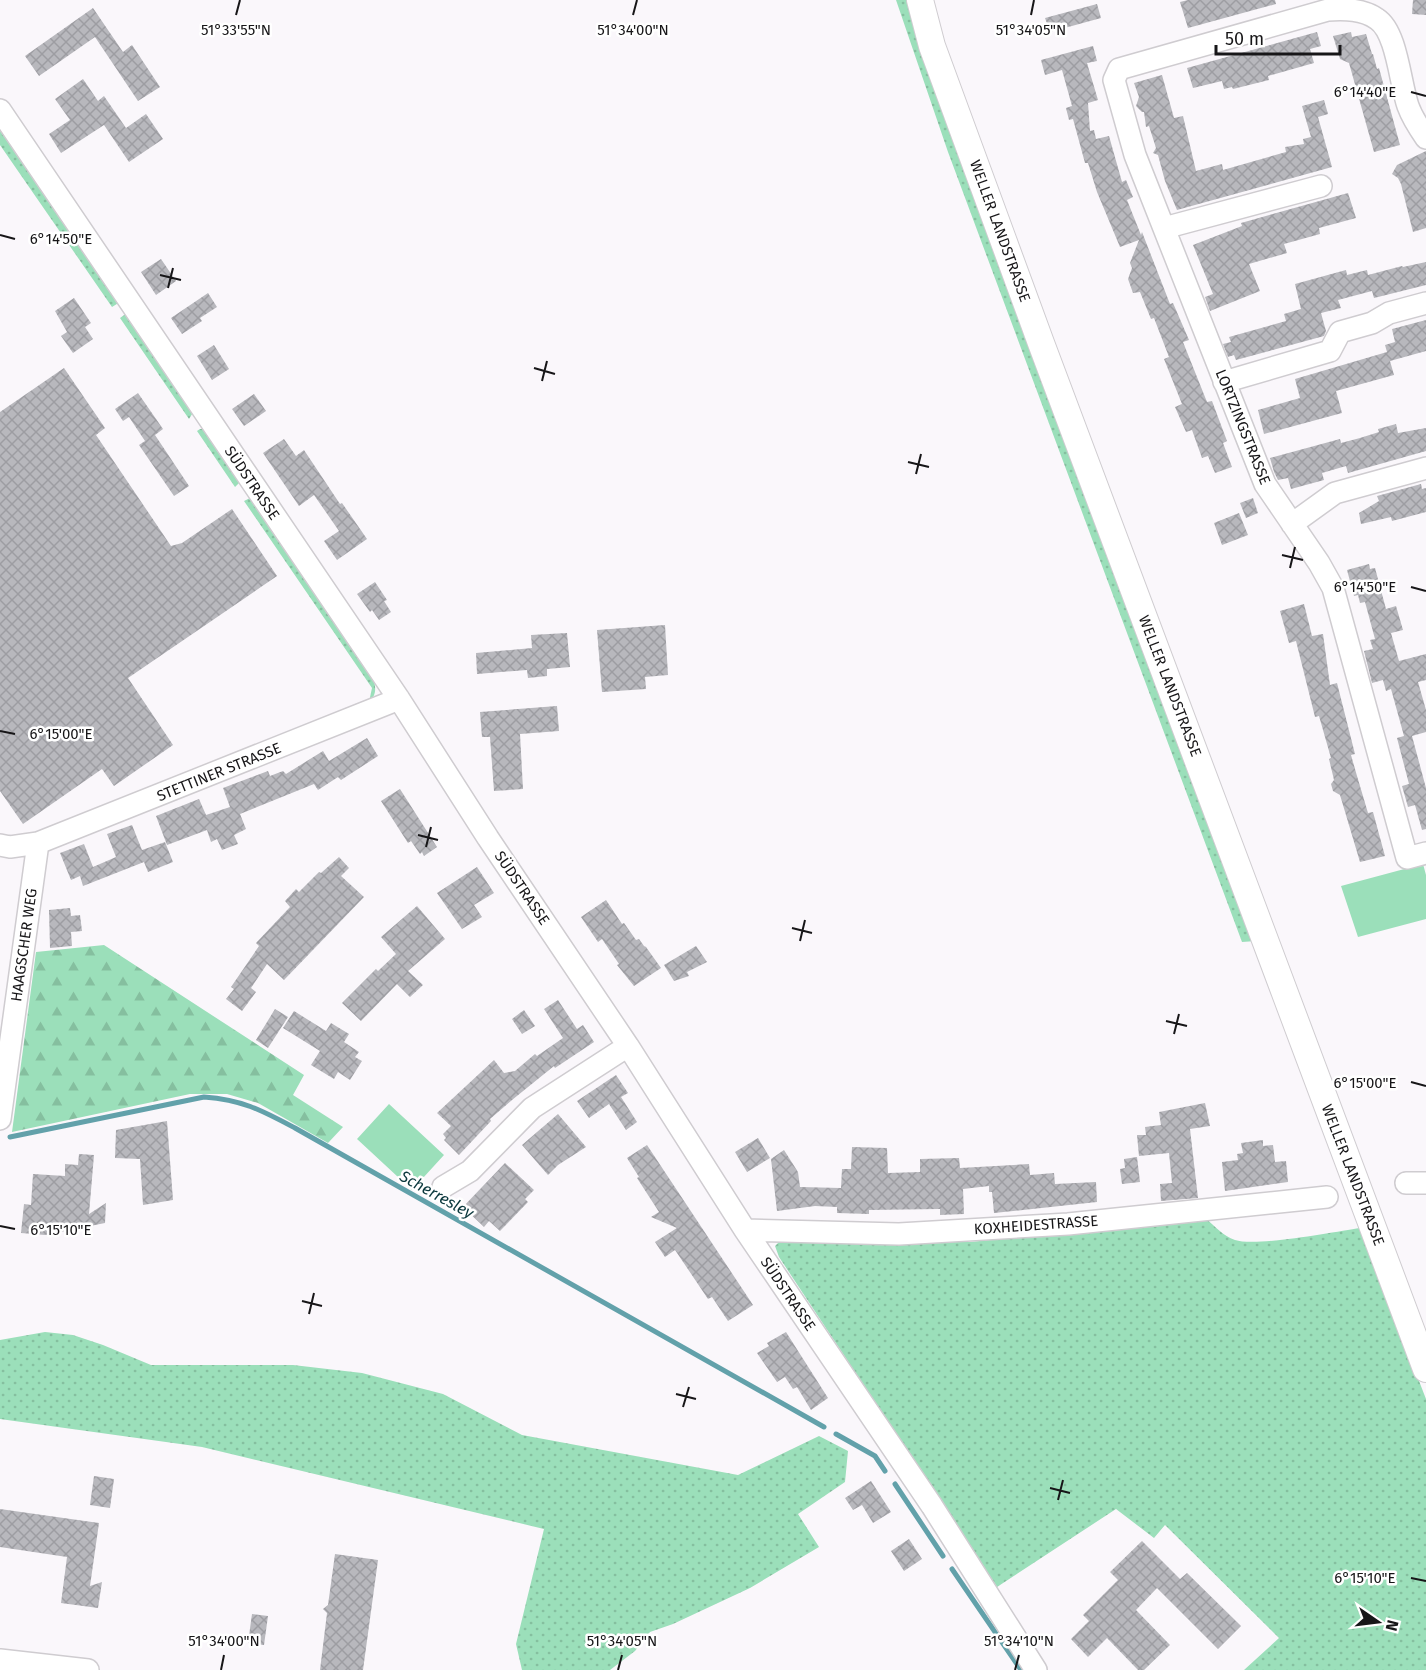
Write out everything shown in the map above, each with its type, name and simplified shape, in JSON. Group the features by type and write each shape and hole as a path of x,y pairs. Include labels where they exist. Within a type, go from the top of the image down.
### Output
{"main road":[{"name":"WELLER LANDSTRASSE","path":"920,0 932,46 1033,321 1426,1369"}],"street":[{"name":"LORTZINGSTRASSE","path":"1417,855 1333,588 1319,563 1265,484 1135,155 1114,80 1119,69 1328,10 1350,9 1380,20 1389,34 1408,105 1426,138"},
{"name":"SÜDSTRASSE","path":"0,110 399,699 488,838 628,1046 745,1230 932,1506 1036,1670"},
{"path":"1164,228 1321,186"},
{"path":"1224,382 1330,351 1340,332 1372,323 1389,313 1426,303"},
{"path":"1292,524 1335,493 1426,468"},
{"name":"STETTINER STRASSE","path":"0,845 10,847 38,843 399,699"},
{"name":"HAAGSCHER WEG","path":"0,1119 38,843"},
{"path":"442,1188 470,1171 532,1108 628,1046"},
{"name":"KOXHEIDESTRASSE","path":"745,1230 899,1234 1068,1224 1327,1197"},
{"path":"0,1660 88,1670"}],"green space":[{"path":"896,0 909,0 1256,941 1242,942 948,152"},
{"path":"0,121 120,302 112,307 0,145"},
{"path":"127,313 194,411 189,419 120,318"},
{"path":"204,429 240,482 235,487 197,431"},
{"path":"250,498 254,500 374,680 375,692 369,702 372,688 244,501"},
{"path":"1423,864 1426,875 1426,919 1358,937 1341,886"},
{"path":"104,945 304,1075 293,1095 343,1127 328,1143 258,1103 227,1094 190,1094 12,1132 36,952"},
{"path":"389,1104 444,1155 412,1190 357,1139"},
{"path":"1205,1218 1227,1236 1245,1242 1296,1238 1360,1228 1426,1399 1426,1670 1244,1670 1279,1638 1165,1525 1154,1538 1116,1509 997,1587 779,1257 775,1246 782,1239 970,1242"},
{"path":"45,1332 73,1335 151,1365 293,1365 362,1373 443,1394 522,1435 738,1475 819,1436 848,1451 845,1482 798,1514 819,1547 750,1588 673,1624 650,1632 635,1651 610,1670 522,1670 516,1644 544,1529 202,1447 0,1419 0,1340"}],"building":[{"path":"1188,0 1275,0 1276,4 1188,28 1180,2"},
{"path":"1413,0 1426,0 1426,15 1412,14"},
{"path":"1097,4 1101,18 1050,32 1045,18"},
{"path":"93,8 123,52 132,45 160,87 138,101 95,37 39,76 25,56"},
{"path":"1317,32 1321,46 1310,49 1314,63 1268,76 1269,80 1233,89 1232,87 1224,89 1222,81 1193,88 1187,68"},
{"path":"1351,32 1352,37 1366,34 1377,69 1379,68 1400,145 1374,152 1349,63 1340,59 1333,36"},
{"path":"1093,46 1097,61 1087,63 1098,100 1088,103 1090,131 1094,130 1096,139 1109,136 1122,182 1126,180 1133,197 1127,200 1170,304 1173,303 1189,340 1183,342 1207,402 1212,401 1227,441 1223,443 1232,467 1215,473 1208,456 1202,458 1192,430 1186,432 1175,407 1182,404 1164,359 1169,357 1154,318 1151,319 1140,292 1133,293 1128,279 1132,268 1130,263 1139,240 1120,247 1097,192 1088,163 1085,163 1073,119 1069,120 1066,108 1072,106 1062,70 1045,75 1041,60"},
{"path":"1162,75 1174,118 1183,116 1196,171 1222,164 1223,170 1286,152 1285,147 1304,144 1303,139 1311,137 1302,106 1324,100 1328,114 1318,117 1332,167 1177,210 1165,181 1158,155 1153,153 1156,148 1149,126 1146,127 1144,112 1136,106 1139,97 1134,83"},
{"path":"83,79 98,101 104,96 126,128 146,114 163,139 129,162 104,125 61,153 49,134 70,120 55,99"},
{"path":"1426,151 1426,228 1413,232 1401,184 1392,174 1397,165"},
{"path":"1348,193 1356,218 1319,228 1320,234 1284,244 1287,253 1249,264 1260,291 1210,311 1205,297 1213,294 1193,245 1242,226 1241,223"},
{"path":"161,259 176,281 156,295 141,272"},
{"path":"1426,262 1426,285 1374,298 1372,291 1338,300 1341,308 1321,313 1326,331 1324,336 1236,360 1234,355 1228,357 1223,344 1231,342 1229,337 1286,321 1284,314 1301,309 1295,284 1346,270 1347,275 1367,270 1368,275"},
{"path":"208,293 217,307 200,318 202,321 182,334 171,318"},
{"path":"74,298 91,323 85,327 93,339 73,353 61,336 67,332 55,311"},
{"path":"1426,320 1426,351 1390,361 1394,375 1336,391 1342,413 1264,434 1258,410 1300,398 1295,379 1387,352 1385,345 1395,342 1392,329"},
{"path":"214,345 229,369 212,380 197,356"},
{"path":"64,368 105,428 96,435 171,546 182,543 232,509 277,576 128,678 173,745 114,786 102,769 23,824 0,791 0,412"},
{"path":"138,393 163,429 155,435 189,486 174,496 139,445 145,441 129,417 123,421 115,409"},
{"path":"254,394 266,411 244,426 232,409"},
{"path":"1396,424 1398,433 1426,428 1426,451 1348,473 1346,466 1322,473 1324,480 1291,489 1288,478 1278,480 1274,472 1270,458 1340,439 1341,443 1360,438 1379,432 1378,429"},
{"path":"284,439 296,456 304,450 340,504 342,503 367,539 337,560 324,541 339,531 314,495 299,506 263,453"},
{"path":"1421,484 1422,489 1426,488 1426,512 1392,521 1391,517 1361,524 1359,513 1379,501 1377,496"},
{"path":"1253,498 1258,513 1246,518 1240,503"},
{"path":"1239,513 1248,535 1222,545 1214,523"},
{"path":"1369,564 1370,569 1375,568 1386,609 1396,606 1403,630 1391,633 1399,661 1426,654 1426,680 1418,682 1426,710 1426,732 1412,736 1426,788 1426,829 1422,830 1415,805 1408,807 1402,786 1409,784 1397,738 1404,736 1391,689 1386,691 1383,680 1372,683 1364,651 1373,649 1370,640 1375,639 1365,602 1360,603 1358,595 1354,596 1347,570"},
{"path":"375,582 387,600 384,601 391,612 379,620 357,594"},
{"path":"1304,604 1312,636 1323,634 1330,685 1337,683 1355,754 1351,755 1368,813 1373,812 1385,856 1360,862 1340,795 1333,791 1331,784 1334,780 1329,759 1331,758 1319,716 1315,717 1296,641 1289,643 1280,611"},
{"path":"665,625 668,675 645,677 646,689 602,692 597,630"},
{"path":"567,633 570,667 547,669 547,676 528,678 527,670 477,674 476,653 532,648 531,635"},
{"path":"557,706 559,731 520,734 523,789 494,791 490,737 482,737 480,712"},
{"path":"367,738 378,756 341,780 338,777 318,790 314,784 240,814 246,829 234,835 238,844 222,850 217,839 211,842 207,830 167,845 156,816 199,799 206,815 230,807 223,788 268,771 270,776 283,771 286,774 323,751 329,761"},
{"path":"400,789 437,847 424,856 411,841 408,843 381,801"},
{"path":"132,825 142,850 165,842 173,862 148,872 144,862 83,886 80,876 71,880 60,853 84,844 93,867 116,857 107,834"},
{"path":"339,857 349,868 341,876 364,897 284,980 267,964 251,988 256,992 242,1011 226,999 234,989 231,987 259,946 256,943 290,907 285,901 296,889 299,892 319,872 321,873"},
{"path":"477,867 494,893 474,905 482,917 462,929 437,893"},
{"path":"606,900 622,924 624,923 636,940 639,939 661,968 634,986 617,965 619,964 602,939 598,942 581,917"},
{"path":"417,906 445,939 408,971 423,985 410,997 397,984 361,1021 342,1003 376,969 378,971 396,954 381,937"},
{"path":"70,908 71,916 80,915 82,931 71,932 72,946 50,948 49,910"},
{"path":"696,946 707,962 687,972 689,976 674,981 664,965"},
{"path":"558,1000 577,1029 583,1025 594,1042 555,1068 554,1066 512,1100 490,1119 491,1121 459,1155 444,1140 446,1138 443,1134 451,1126 437,1113 494,1060 504,1073 515,1071 535,1054 537,1056 563,1038 544,1009"},
{"path":"275,1009 288,1017 268,1048 256,1040"},
{"path":"524,1010 535,1026 522,1034 512,1019"},
{"path":"294,1011 326,1031 331,1023 349,1034 344,1042 359,1052 355,1057 362,1061 350,1080 338,1072 334,1079 311,1065 320,1051 283,1028"},
{"path":"616,1075 628,1093 621,1097 637,1122 626,1130 609,1104 589,1118 577,1101"},
{"path":"1205,1103 1210,1126 1190,1129 1198,1198 1161,1201 1160,1184 1172,1183 1169,1153 1139,1156 1137,1135 1146,1135 1145,1127 1161,1125 1159,1112"},
{"path":"558,1114 586,1147 558,1165 548,1175 522,1145"},
{"path":"167,1121 173,1200 143,1205 140,1159 115,1158 116,1130"},
{"path":"758,1138 770,1158 747,1172 735,1152"},
{"path":"1263,1140 1263,1146 1273,1145 1275,1162 1286,1161 1288,1182 1225,1191 1222,1162 1238,1160 1237,1154 1243,1153 1241,1143"},
{"path":"647,1145 753,1305 728,1321 712,1297 708,1299 675,1250 665,1257 655,1242 677,1228 651,1217 659,1212 627,1158"},
{"path":"852,1147 887,1148 888,1173 920,1172 920,1159 959,1158 960,1168 1029,1164 1030,1175 1054,1173 1055,1184 1096,1182 1097,1202 994,1213 992,1192 989,1192 989,1186 963,1189 964,1214 940,1215 940,1209 869,1210 869,1214 837,1213 837,1207 815,1206 777,1211 771,1159 784,1150 798,1172 800,1187 841,1188 842,1169 851,1169"},
{"path":"79,1154 94,1155 89,1214 106,1203 105,1223 45,1235 21,1233 24,1204 31,1205 33,1174 65,1176 65,1164 78,1165"},
{"path":"1137,1157 1140,1182 1122,1184 1120,1169 1125,1168 1124,1159"},
{"path":"505,1163 534,1190 525,1199 528,1202 500,1231 489,1221 484,1227 463,1207"},
{"path":"786,1332 828,1398 811,1410 797,1387 793,1389 785,1377 777,1382 757,1353 769,1346 767,1343"},
{"path":"94,1476 114,1479 110,1508 90,1505"},
{"path":"871,1481 891,1512 873,1523 862,1505 853,1510 845,1498"},
{"path":"0,1509 99,1523 90,1586 102,1582 98,1608 61,1603 67,1557 0,1547"},
{"path":"909,1539 922,1559 904,1571 891,1551"},
{"path":"1142,1541 1180,1579 1187,1573 1241,1626 1218,1649 1157,1588 1136,1610 1170,1645 1144,1670 1138,1670 1107,1638 1088,1657 1071,1639 1089,1621 1083,1615 1118,1580 1110,1572"},
{"path":"335,1554 378,1560 363,1670 320,1670 327,1613 323,1609 328,1605"},
{"path":"252,1614 268,1616 264,1645 248,1643"}],"waterway":[{"name":"Scherresley","path":"10,1137 204,1097 251,1107 295,1128 824,1427"},
{"name":"Scherresley","path":"836,1434 875,1456 885,1471"},
{"name":"Scherresley","path":"895,1484 943,1556"},
{"name":"Scherresley","path":"952,1569 1021,1670"}]}
